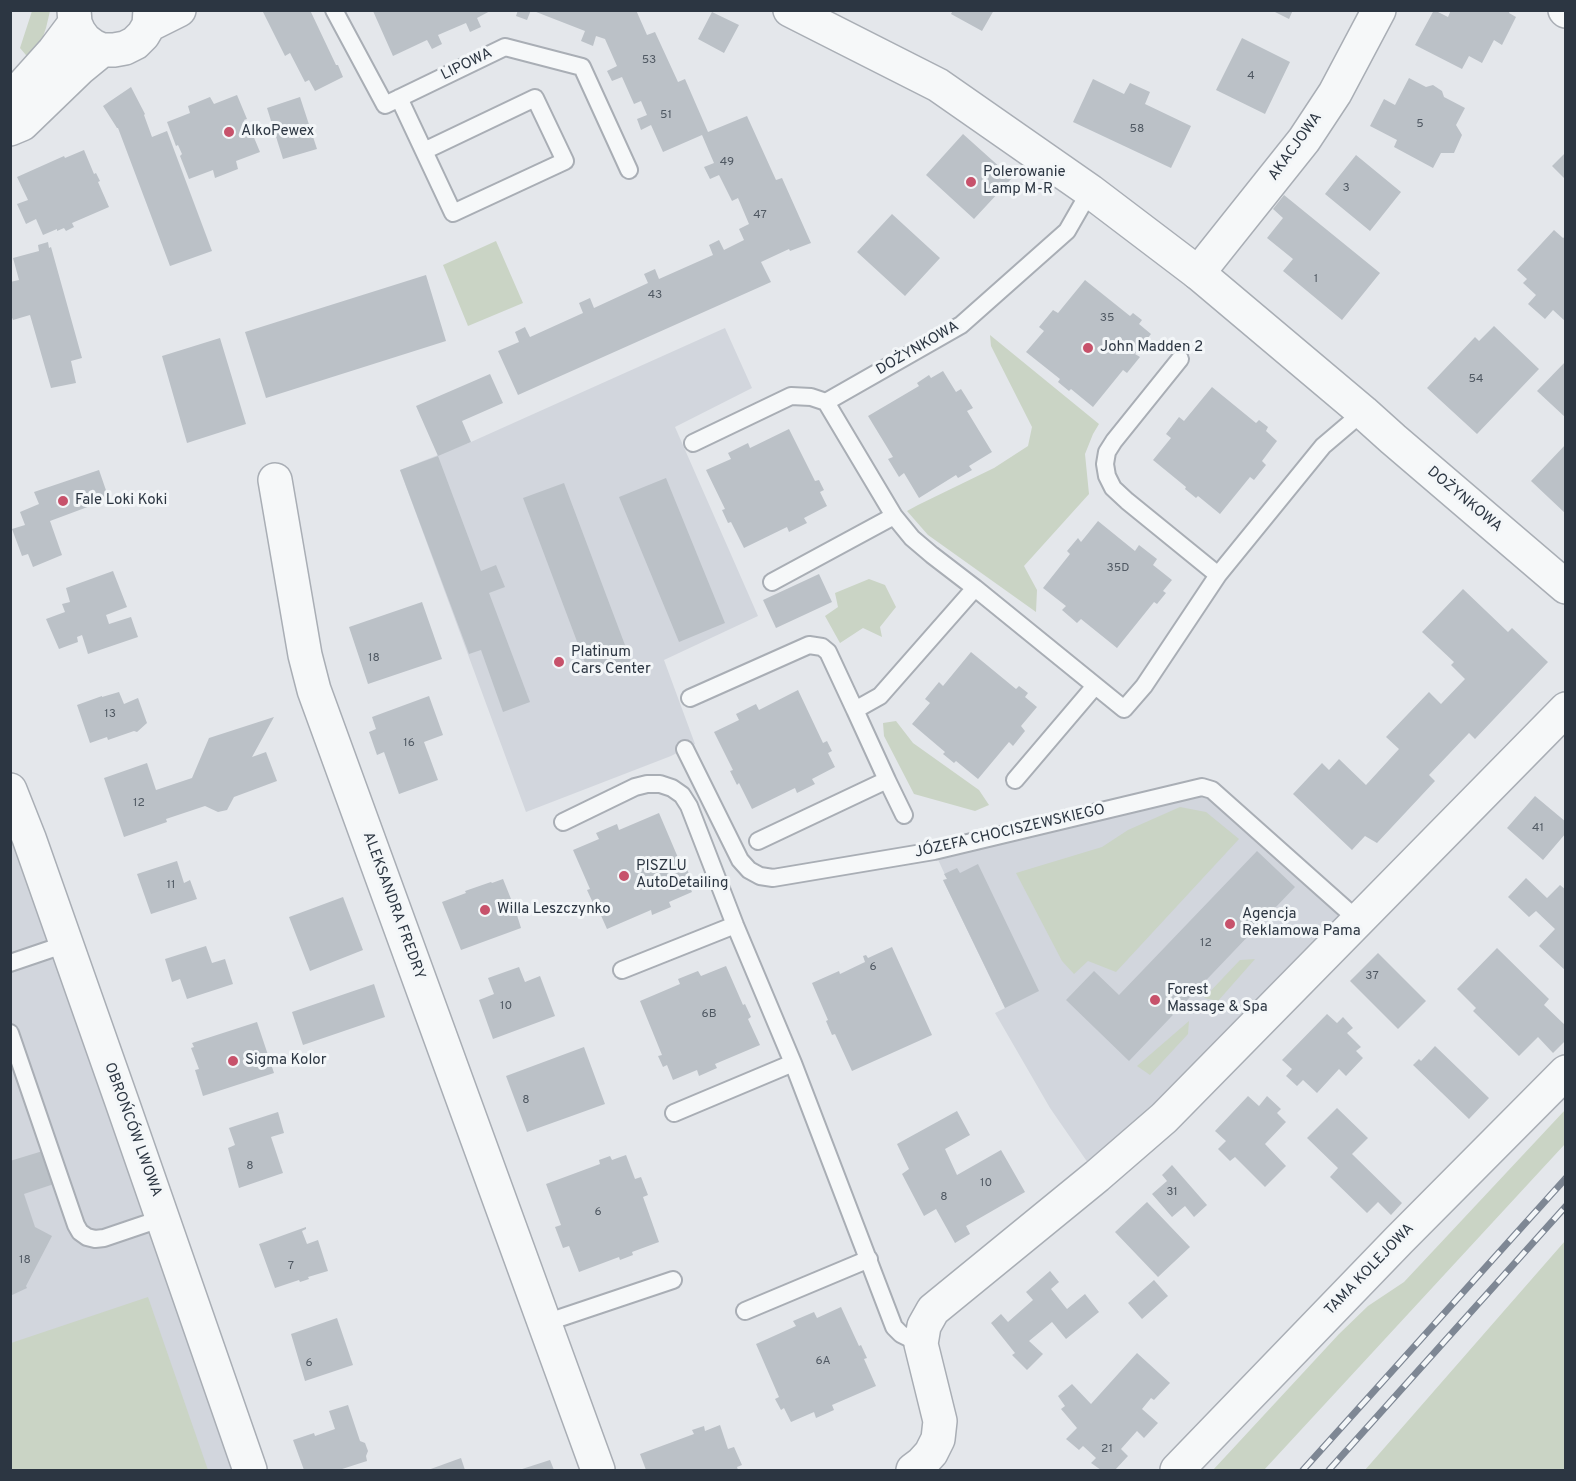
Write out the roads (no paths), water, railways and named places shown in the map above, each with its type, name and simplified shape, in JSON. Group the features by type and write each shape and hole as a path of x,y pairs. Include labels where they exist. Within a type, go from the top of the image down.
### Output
{"street":[{"path":"74,17 79,32 93,46 102,50 114,50 135,43 143,35 149,18 179,10"},
{"name":"DOŻYNKOWA","path":"789,10 938,85 1090,191 1198,273 1566,587"},
{"name":"AKACJOWA","path":"1198,273 1304,140 1335,93 1379,10"},
{"path":"10,100 54,51 74,17"},
{"path":"10,129 22,124 102,50"},
{"name":"ALEKSANDRA FREDRY","path":"275,480 305,655 314,690 598,1470"},
{"path":"913,1470 931,1453 938,1439 940,1421 921,1344 924,1326 933,1310 1164,1118 1566,709"},
{"name":"OBROŃCÓW LWOWA","path":"10,790 163,1218 250,1470"},
{"name":"TAMA KOLEJOWA","path":"1177,1470 1399,1240 1566,1072"}],"lane":[{"path":"334,10 385,105 399,98 453,213 565,161 535,98 424,151"},
{"name":"LIPOWA","path":"399,98 505,47 582,67 629,170"},
{"name":"DOŻYNKOWA","path":"826,402 961,325 1067,231 1090,191"},
{"path":"1180,359 1107,452 1105,464 1107,476 1113,488 1218,576"},
{"path":"693,442 791,396 811,397 826,402 894,516 912,538 1124,709 1144,686 1218,576 1323,446 1363,412"},
{"path":"772,582 894,516"},
{"path":"855,710 874,700 886,690 975,588"},
{"path":"690,698 808,645 822,647 828,652 903,815"},
{"path":"1015,780 1095,686"},
{"name":"JÓZEFA CHOCISZEWSKIEGO","path":"685,749 740,860 749,870 760,876 773,878 934,851 1202,787 1212,790 1359,921"},
{"path":"758,841 887,780"},
{"path":"563,822 647,784 660,783 682,795 689,806 735,925 793,1063 894,1327 901,1334 921,1344"},
{"path":"622,970 735,925"},
{"path":"10,963 66,944"},
{"path":"10,1033 80,1232 87,1237 104,1238 163,1218"},
{"path":"674,1113 793,1063"},
{"path":"745,1311 869,1259"},
{"path":"545,1323 673,1280"}],"railway":[{"path":"1303,1470 1566,1178"},
{"path":"1329,1470 1566,1206"}],"place":[{"name":"AlkoPewex","path":"229,132"},
{"name":"Polerowanie Lamp M-R","path":"971,182"},
{"name":"John Madden 2","path":"1088,348"},
{"name":"Fale Loki Koki","path":"63,501"},
{"name":"Platinum Cars Center","path":"559,662"},
{"name":"PISZLU AutoDetailing","path":"624,876"},
{"name":"Willa Leszczynko","path":"485,910"},
{"name":"Agencja Reklamowa Pama","path":"1230,924"},
{"name":"Forest Massage & Spa","path":"1155,1000"},
{"name":"Sigma Kolor","path":"233,1061"}]}
